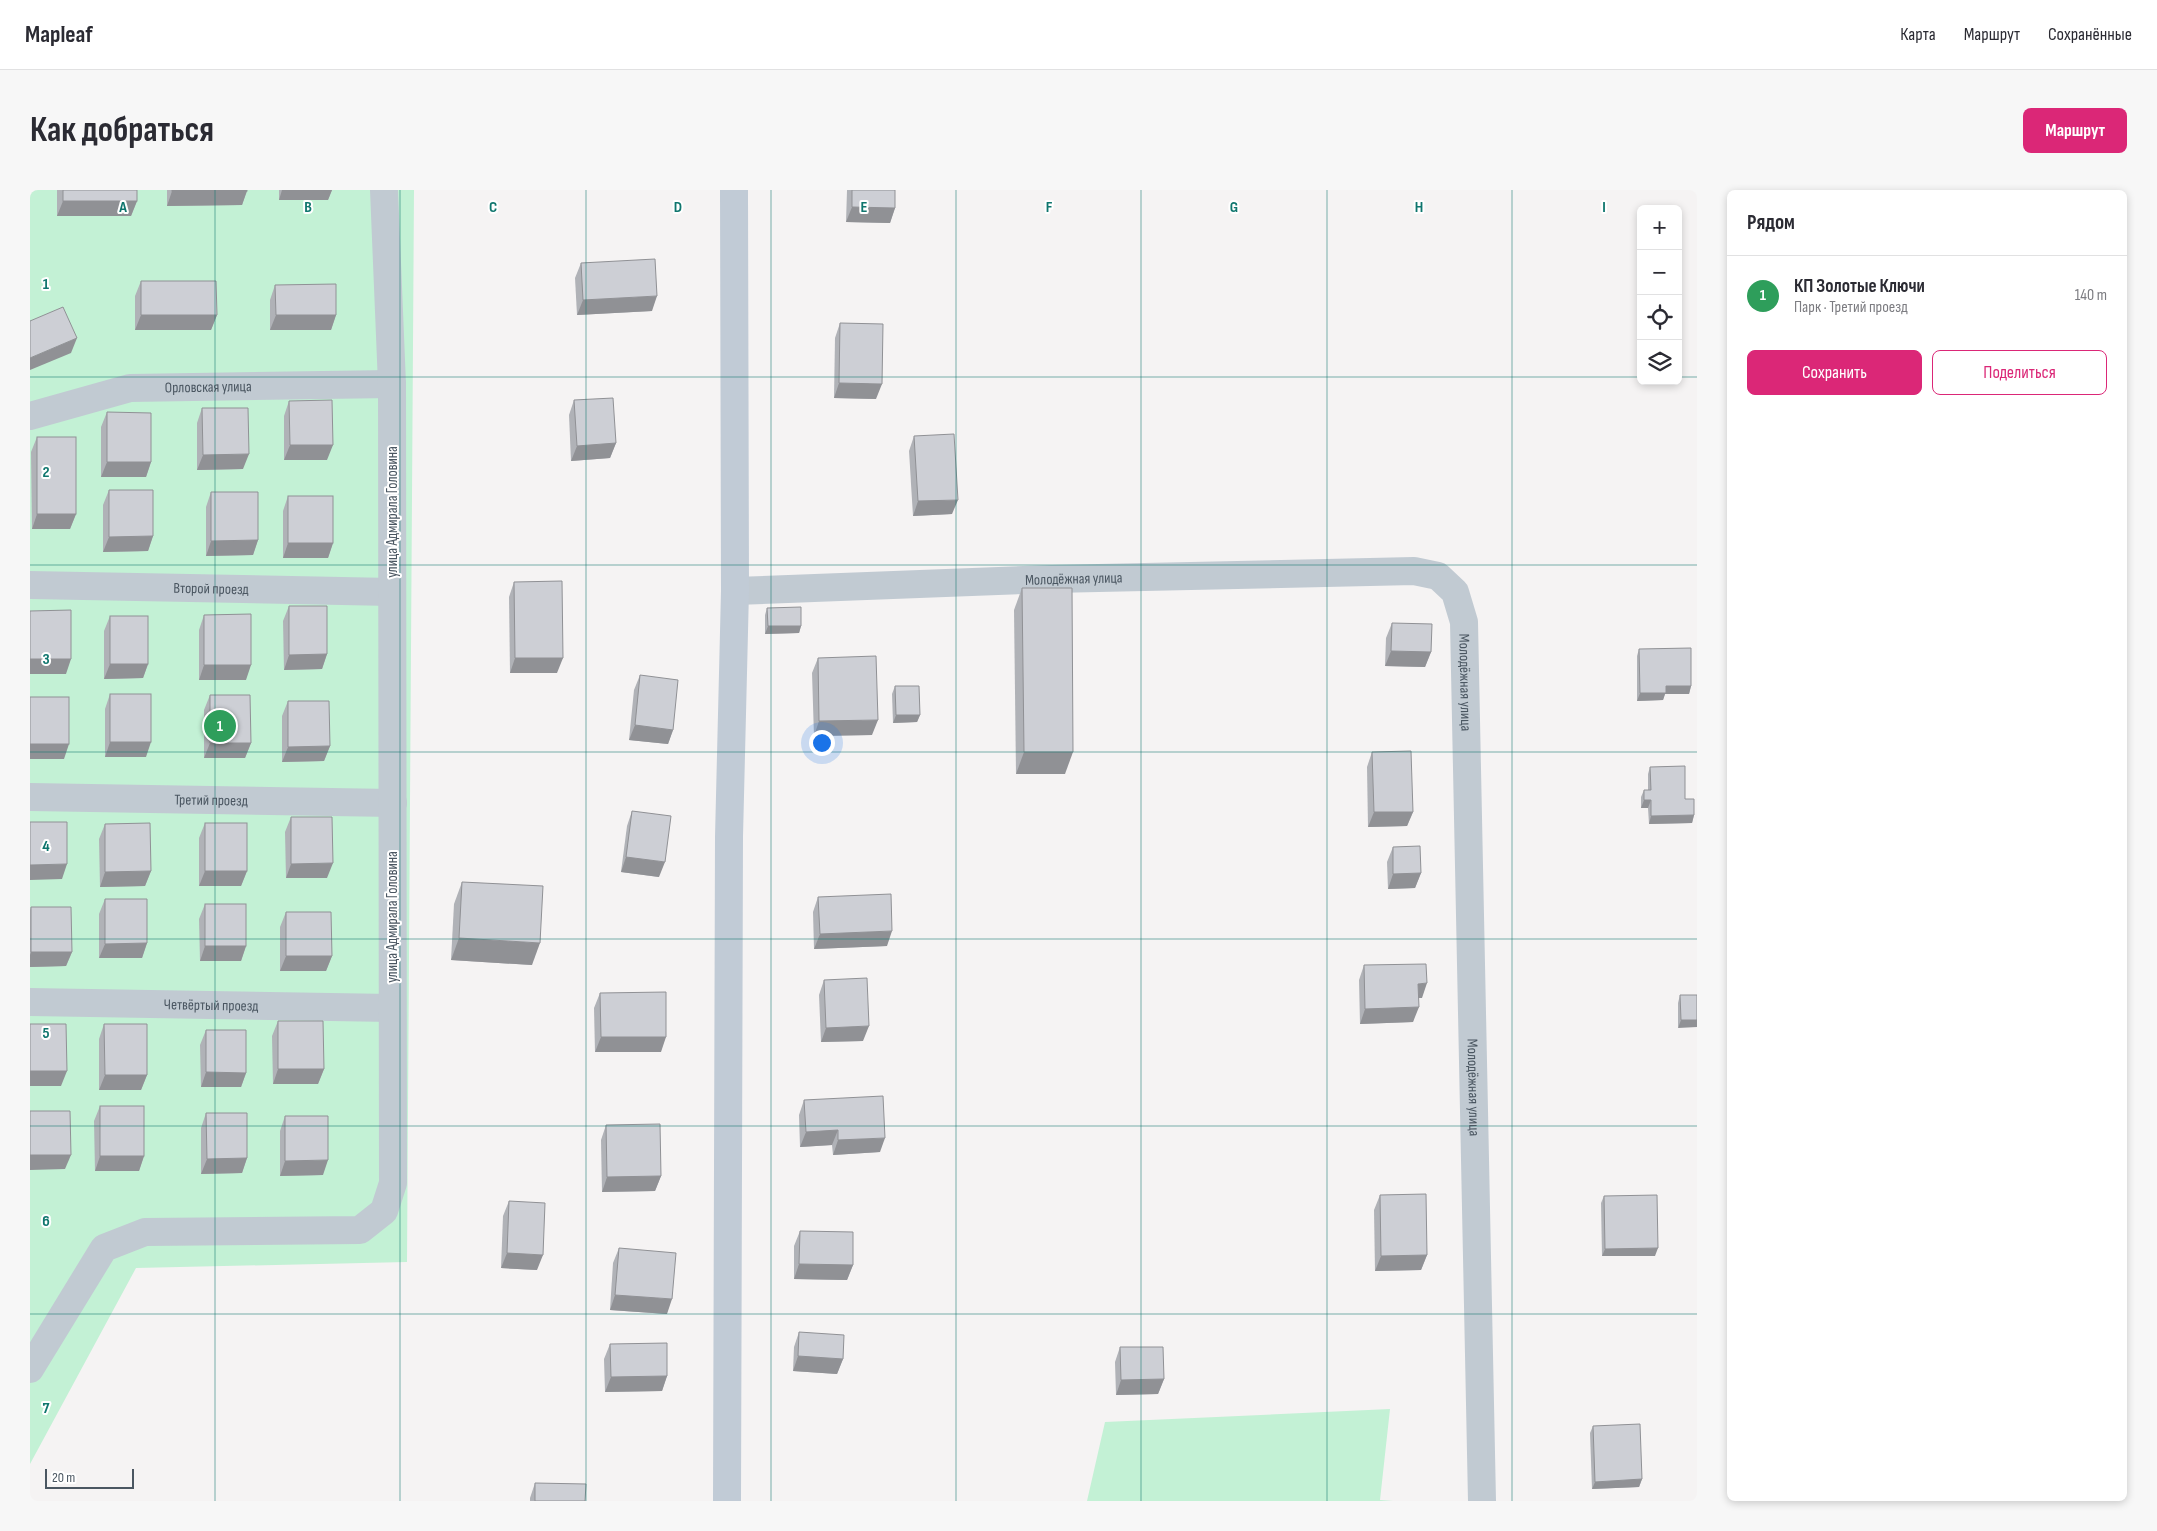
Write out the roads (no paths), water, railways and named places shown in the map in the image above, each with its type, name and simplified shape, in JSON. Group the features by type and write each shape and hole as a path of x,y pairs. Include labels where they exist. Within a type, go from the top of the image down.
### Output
{"street":[{"name":"улица Адмирала Головина","path":"30,1369 104,1248 144,1232 360,1230 384,1211 393,1183 392,384 384,190"},
{"path":"727,1501 729,837 735,591 734,190"},
{"name":"Орловская улица","path":"30,416 130,388 392,384"},
{"name":"Молодёжная улица","path":"735,591 1052,579 1414,571 1438,576 1455,592 1464,622 1482,1501"},
{"name":"Второй проезд","path":"30,584 392,592"},
{"name":"Третий проезд","path":"30,798 393,803"},
{"name":"Четвёртый проезд","path":"30,1002 392,1008"}],"place":[{"name":"КП Золотые Ключи","path":"220,726"}]}
